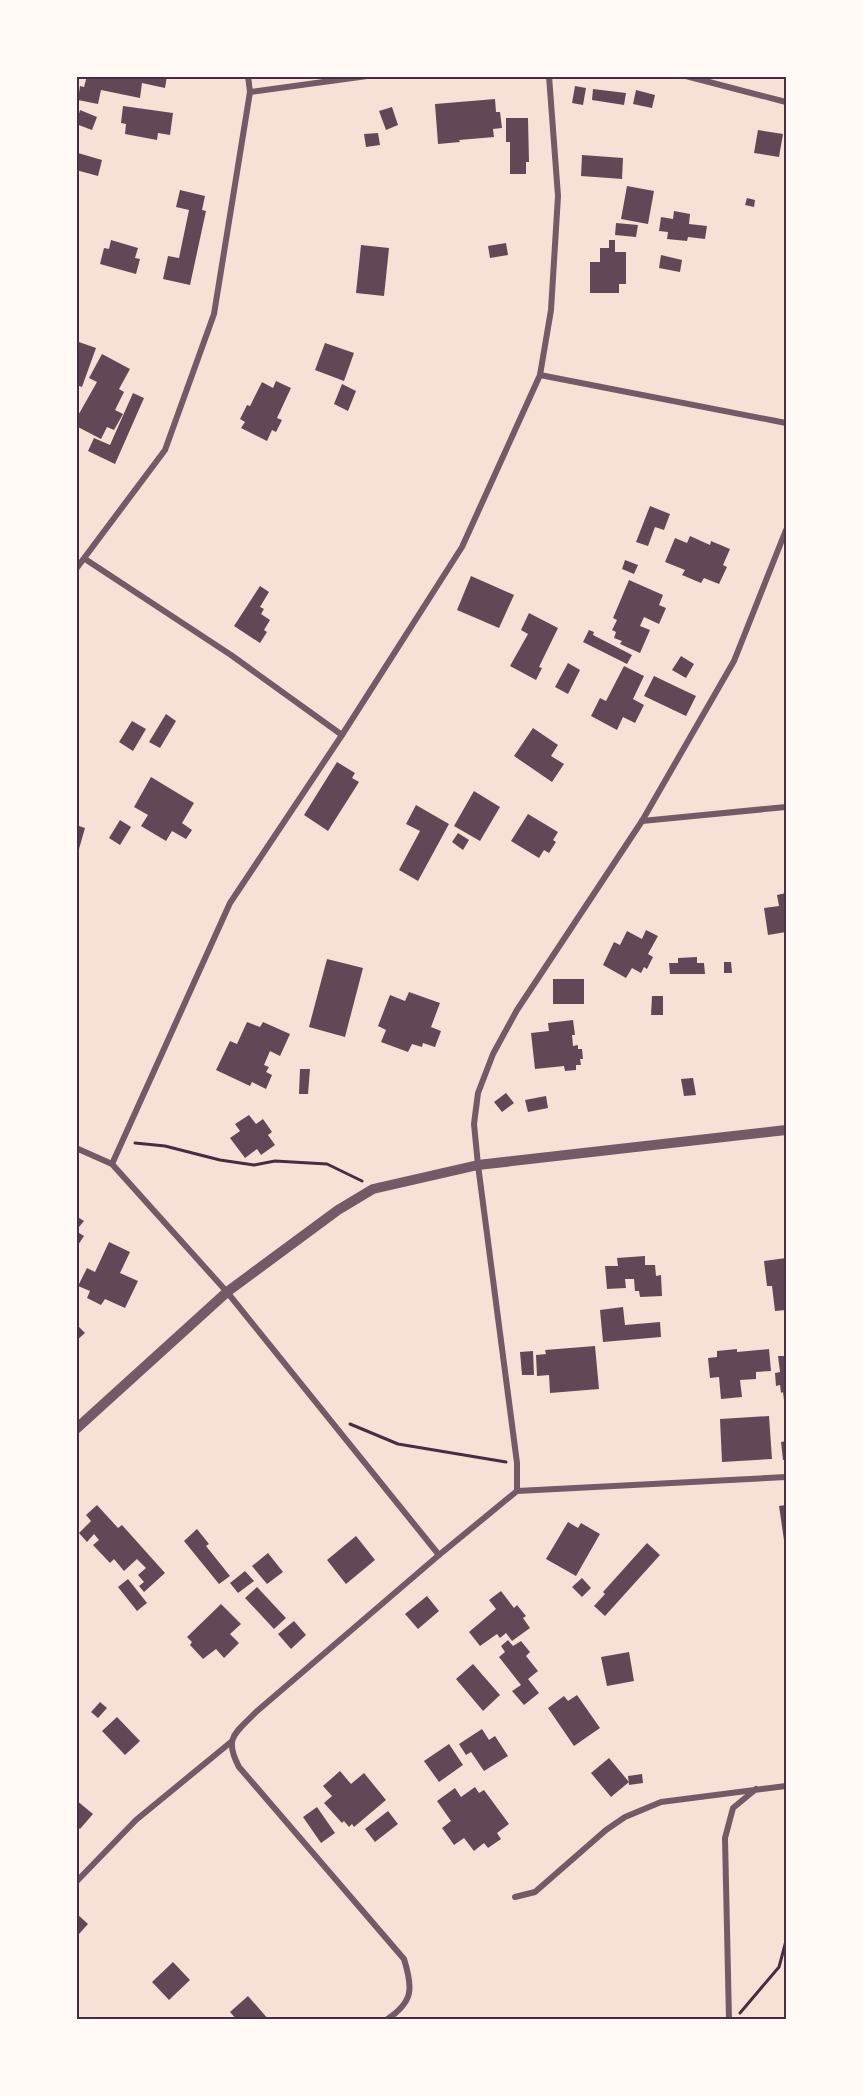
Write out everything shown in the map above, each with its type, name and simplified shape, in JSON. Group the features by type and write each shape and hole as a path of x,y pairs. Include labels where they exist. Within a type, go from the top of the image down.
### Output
{"street":[{"path":"76,569 165,450 214,314 250,92 248,76"},
{"path":"250,92 367,76"},
{"path":"112,1164 230,903 342,735 462,547 540,375 551,310 558,196 549,76"},
{"path":"686,76 786,102"},
{"path":"540,375 786,423"},
{"path":"517,1491 517,1463 478,1165 474,1124 478,1093 493,1054 517,1010 642,821 734,661 786,530"},
{"path":"85,559 231,655 342,735"},
{"path":"642,821 786,807"},
{"path":"76,1429 227,1292 338,1210 373,1189 478,1165 786,1130"},
{"path":"76,1148 112,1164 227,1292 439,1555"},
{"path":"76,1882 136,1820 231,1742 235,1734 256,1712 517,1491 786,1477"},
{"path":"231,1742 233,1756 239,1767 404,1959 411,1981 410,1993 398,2012 387,2019"},
{"path":"515,1897 535,1892 606,1830 643,1808 662,1802 786,1786"},
{"path":"729,2019 725,1838 734,1808 757,1789"}],"path":[{"path":"122,1141 165,1146 220,1160 254,1165 274,1161 327,1164 366,1182 373,1189"},
{"path":"326,1414 398,1444 517,1463"},
{"path":"736,2019 779,1967 786,1941"}],"building":[{"path":"87,76 167,76 165,88 142,83 140,98 101,90 98,104 78,100 80,86 84,87"},
{"path":"575,86 586,88 583,105 572,103"},
{"path":"593,89 626,93 624,105 592,100"},
{"path":"636,90 655,95 652,108 633,104"},
{"path":"495,99 496,112 500,112 502,128 493,129 494,137 438,144 435,104"},
{"path":"123,106 173,113 170,135 158,133 157,140 125,134 126,124 121,123"},
{"path":"392,107 398,125 386,130 379,111"},
{"path":"80,110 97,117 92,130 76,124"},
{"path":"506,118 528,118 529,162 526,162 526,174 510,174 510,142 506,142"},
{"path":"758,130 783,134 779,157 754,153"},
{"path":"378,133 380,145 366,147 364,134"},
{"path":"78,153 102,160 98,176 76,170"},
{"path":"582,155 623,158 622,179 581,176"},
{"path":"627,186 654,191 648,224 621,219"},
{"path":"180,190 205,196 202,210 206,211 190,285 163,279 168,256 179,258 189,210 176,207"},
{"path":"747,198 755,200 754,207 745,205"},
{"path":"674,211 690,214 689,224 707,226 705,239 688,237 687,241 667,239 668,232 659,231 661,217 673,219"},
{"path":"616,223 638,225 636,237 615,235"},
{"path":"111,240 138,248 135,258 140,259 136,274 100,264 104,248 109,249"},
{"path":"609,240 615,240 615,252 626,252 626,284 619,284 619,293 590,293 590,262 600,262 600,248 609,248"},
{"path":"506,243 508,255 490,258 488,246"},
{"path":"361,245 389,248 384,296 356,293"},
{"path":"661,255 682,260 680,272 659,268"},
{"path":"76,341 96,348 82,387 76,385"},
{"path":"325,343 354,353 344,381 315,370"},
{"path":"102,354 130,369 119,389 124,392 115,410 123,414 114,430 107,427 101,439 76,426 76,419 97,382 89,378"},
{"path":"276,381 291,388 277,418 282,420 276,432 272,430 267,441 241,428 245,422 240,419 247,405 250,406 262,382 273,388"},
{"path":"342,384 356,391 348,411 334,404"},
{"path":"133,393 144,398 115,464 88,451 94,438 110,445"},
{"path":"650,506 670,514 664,530 655,527 648,546 636,542"},
{"path":"690,536 710,545 711,541 730,549 723,565 727,567 719,584 704,578 701,583 682,575 685,570 665,562 675,538 687,543"},
{"path":"625,560 638,565 634,574 622,569"},
{"path":"471,576 514,595 499,628 457,610"},
{"path":"629,580 663,595 659,605 666,608 659,624 644,617 640,626 650,630 640,653 620,644 622,641 614,638 616,632 612,630 617,620 613,618"},
{"path":"260,586 269,592 260,607 264,609 261,614 270,620 264,630 267,632 260,643 234,626"},
{"path":"529,613 558,628 539,667 542,668 536,680 510,666 528,634 521,630"},
{"path":"589,630 594,632 593,635 632,655 627,664 583,642"},
{"path":"681,656 694,664 686,678 672,670"},
{"path":"568,663 580,670 568,694 555,687"},
{"path":"624,666 644,676 633,699 644,705 635,723 623,717 617,730 591,716 600,698 606,701"},
{"path":"654,676 696,696 686,716 644,696"},
{"path":"166,714 176,721 160,748 149,742"},
{"path":"132,721 146,729 133,751 119,742"},
{"path":"533,728 558,745 551,756 564,764 552,782 514,756"},
{"path":"337,762 355,773 352,778 359,782 328,831 304,815"},
{"path":"151,777 194,803 182,823 192,830 186,839 172,831 166,841 141,826 148,815 134,807"},
{"path":"474,791 500,807 480,841 454,826"},
{"path":"416,805 449,824 418,881 399,870 420,831 406,824"},
{"path":"528,814 558,832 553,840 556,842 549,853 544,850 539,858 511,841"},
{"path":"120,820 131,827 120,845 109,838"},
{"path":"76,825 85,828 77,856 76,856"},
{"path":"458,833 469,840 463,850 452,842"},
{"path":"786,893 786,932 768,935 764,908 779,906 777,895"},
{"path":"646,930 658,936 648,954 653,957 647,969 644,967 641,973 632,968 626,978 603,965 614,942 620,945 627,931 642,939"},
{"path":"697,957 697,963 704,963 705,974 670,974 669,963 678,963 678,958"},
{"path":"327,959 363,968 345,1037 309,1027"},
{"path":"724,962 731,962 732,973 724,973"},
{"path":"553,979 584,979 584,1004 553,1004"},
{"path":"409,992 440,1003 431,1027 441,1031 435,1047 423,1043 422,1047 412,1044 408,1052 381,1042 386,1030 378,1026 390,995 405,1001"},
{"path":"652,996 663,996 663,1015 651,1015"},
{"path":"573,1020 575,1035 572,1035 573,1046 578,1045 578,1049 582,1049 581,1065 576,1065 576,1070 565,1071 564,1066 535,1069 531,1033 549,1031 548,1023"},
{"path":"247,1022 260,1027 263,1022 290,1034 280,1056 270,1051 264,1065 269,1067 266,1072 272,1075 266,1089 252,1082 250,1086 216,1070 230,1041 237,1044"},
{"path":"300,1069 310,1069 308,1094 299,1094"},
{"path":"693,1078 696,1095 684,1096 681,1079"},
{"path":"506,1093 514,1103 502,1112 494,1102"},
{"path":"546,1096 548,1108 528,1112 525,1100"},
{"path":"249,1115 256,1124 263,1119 272,1132 268,1135 275,1145 261,1155 257,1149 245,1158 230,1138 240,1131 235,1124"},
{"path":"76,1216 84,1221 79,1227 76,1226"},
{"path":"76,1231 84,1236 76,1248"},
{"path":"109,1242 130,1252 120,1273 138,1281 125,1308 105,1299 101,1305 87,1298 90,1291 78,1286 87,1268 95,1272"},
{"path":"645,1256 645,1265 655,1265 656,1276 661,1275 662,1296 640,1297 639,1291 635,1291 634,1279 625,1279 626,1288 607,1289 605,1266 618,1266 617,1258"},
{"path":"786,1258 786,1310 775,1311 772,1286 767,1286 764,1261"},
{"path":"623,1307 625,1325 660,1322 661,1337 603,1342 600,1310"},
{"path":"76,1324 85,1333 76,1341"},
{"path":"595,1346 599,1389 550,1393 549,1375 537,1376 536,1355 546,1354 545,1350"},
{"path":"737,1349 737,1352 769,1349 771,1371 756,1372 756,1379 740,1380 742,1397 721,1399 719,1377 710,1378 708,1358 717,1357 717,1351"},
{"path":"533,1351 534,1375 522,1375 520,1352"},
{"path":"778,1356 786,1356 785,1408 783,1392 781,1393 780,1385 776,1386 775,1373 780,1372"},
{"path":"769,1416 772,1459 722,1462 720,1419"},
{"path":"786,1441 786,1460 783,1460 781,1442"},
{"path":"97,1505 118,1528 122,1525 165,1573 144,1592 139,1586 144,1582 138,1575 146,1568 137,1559 124,1571 114,1559 110,1563 93,1545 99,1540 94,1534 87,1542 79,1533 91,1521 86,1515"},
{"path":"786,1505 786,1547 785,1547 779,1506"},
{"path":"568,1522 578,1528 581,1523 600,1534 576,1576 546,1559"},
{"path":"197,1529 209,1544 206,1546 230,1576 219,1584 184,1541"},
{"path":"356,1536 375,1560 346,1584 327,1560"},
{"path":"647,1543 660,1555 605,1616 594,1606 605,1594 603,1592"},
{"path":"268,1553 283,1572 267,1584 252,1566"},
{"path":"245,1571 254,1581 238,1593 230,1583"},
{"path":"582,1578 591,1588 582,1597 572,1587"},
{"path":"128,1579 147,1603 137,1611 118,1587"},
{"path":"257,1587 286,1618 274,1629 245,1598"},
{"path":"501,1591 514,1608 517,1605 526,1616 523,1618 530,1628 512,1641 506,1633 500,1638 497,1634 480,1646 469,1632 496,1609 489,1600"},
{"path":"427,1596 439,1611 418,1629 405,1614"},
{"path":"221,1604 241,1624 230,1634 239,1643 224,1658 216,1649 203,1659 190,1645 192,1642 187,1637"},
{"path":"294,1621 306,1635 291,1649 278,1634"},
{"path":"508,1640 513,1646 521,1641 530,1652 526,1656 538,1671 528,1679 539,1693 524,1705 512,1691 521,1685 499,1657 505,1652 501,1646"},
{"path":"629,1652 634,1681 607,1686 601,1657"},
{"path":"473,1664 500,1695 483,1711 456,1679"},
{"path":"577,1695 600,1728 574,1746 548,1708 564,1696 568,1701"},
{"path":"100,1702 107,1708 98,1718 91,1712"},
{"path":"117,1717 140,1741 125,1755 102,1731"},
{"path":"482,1729 489,1740 495,1736 508,1756 484,1771 471,1752 466,1755 459,1744"},
{"path":"449,1744 463,1765 439,1782 424,1761"},
{"path":"609,1758 629,1782 611,1797 591,1773"},
{"path":"340,1771 351,1784 364,1773 386,1800 354,1827 352,1824 349,1827 344,1821 342,1823 324,1803 332,1796 323,1786"},
{"path":"642,1774 643,1783 629,1785 628,1776"},
{"path":"475,1787 479,1793 484,1790 509,1824 497,1833 501,1839 488,1848 484,1843 474,1851 464,1838 454,1845 442,1828 451,1821 437,1801 455,1788 461,1797"},
{"path":"76,1800 93,1814 80,1829 76,1826"},
{"path":"317,1807 335,1833 321,1843 303,1817"},
{"path":"388,1811 398,1824 375,1842 365,1829"},
{"path":"76,1913 88,1924 79,1934 76,1931"},
{"path":"173,1962 190,1980 169,2000 152,1982"},
{"path":"248,1996 269,2020 237,2020 230,2012"}]}
